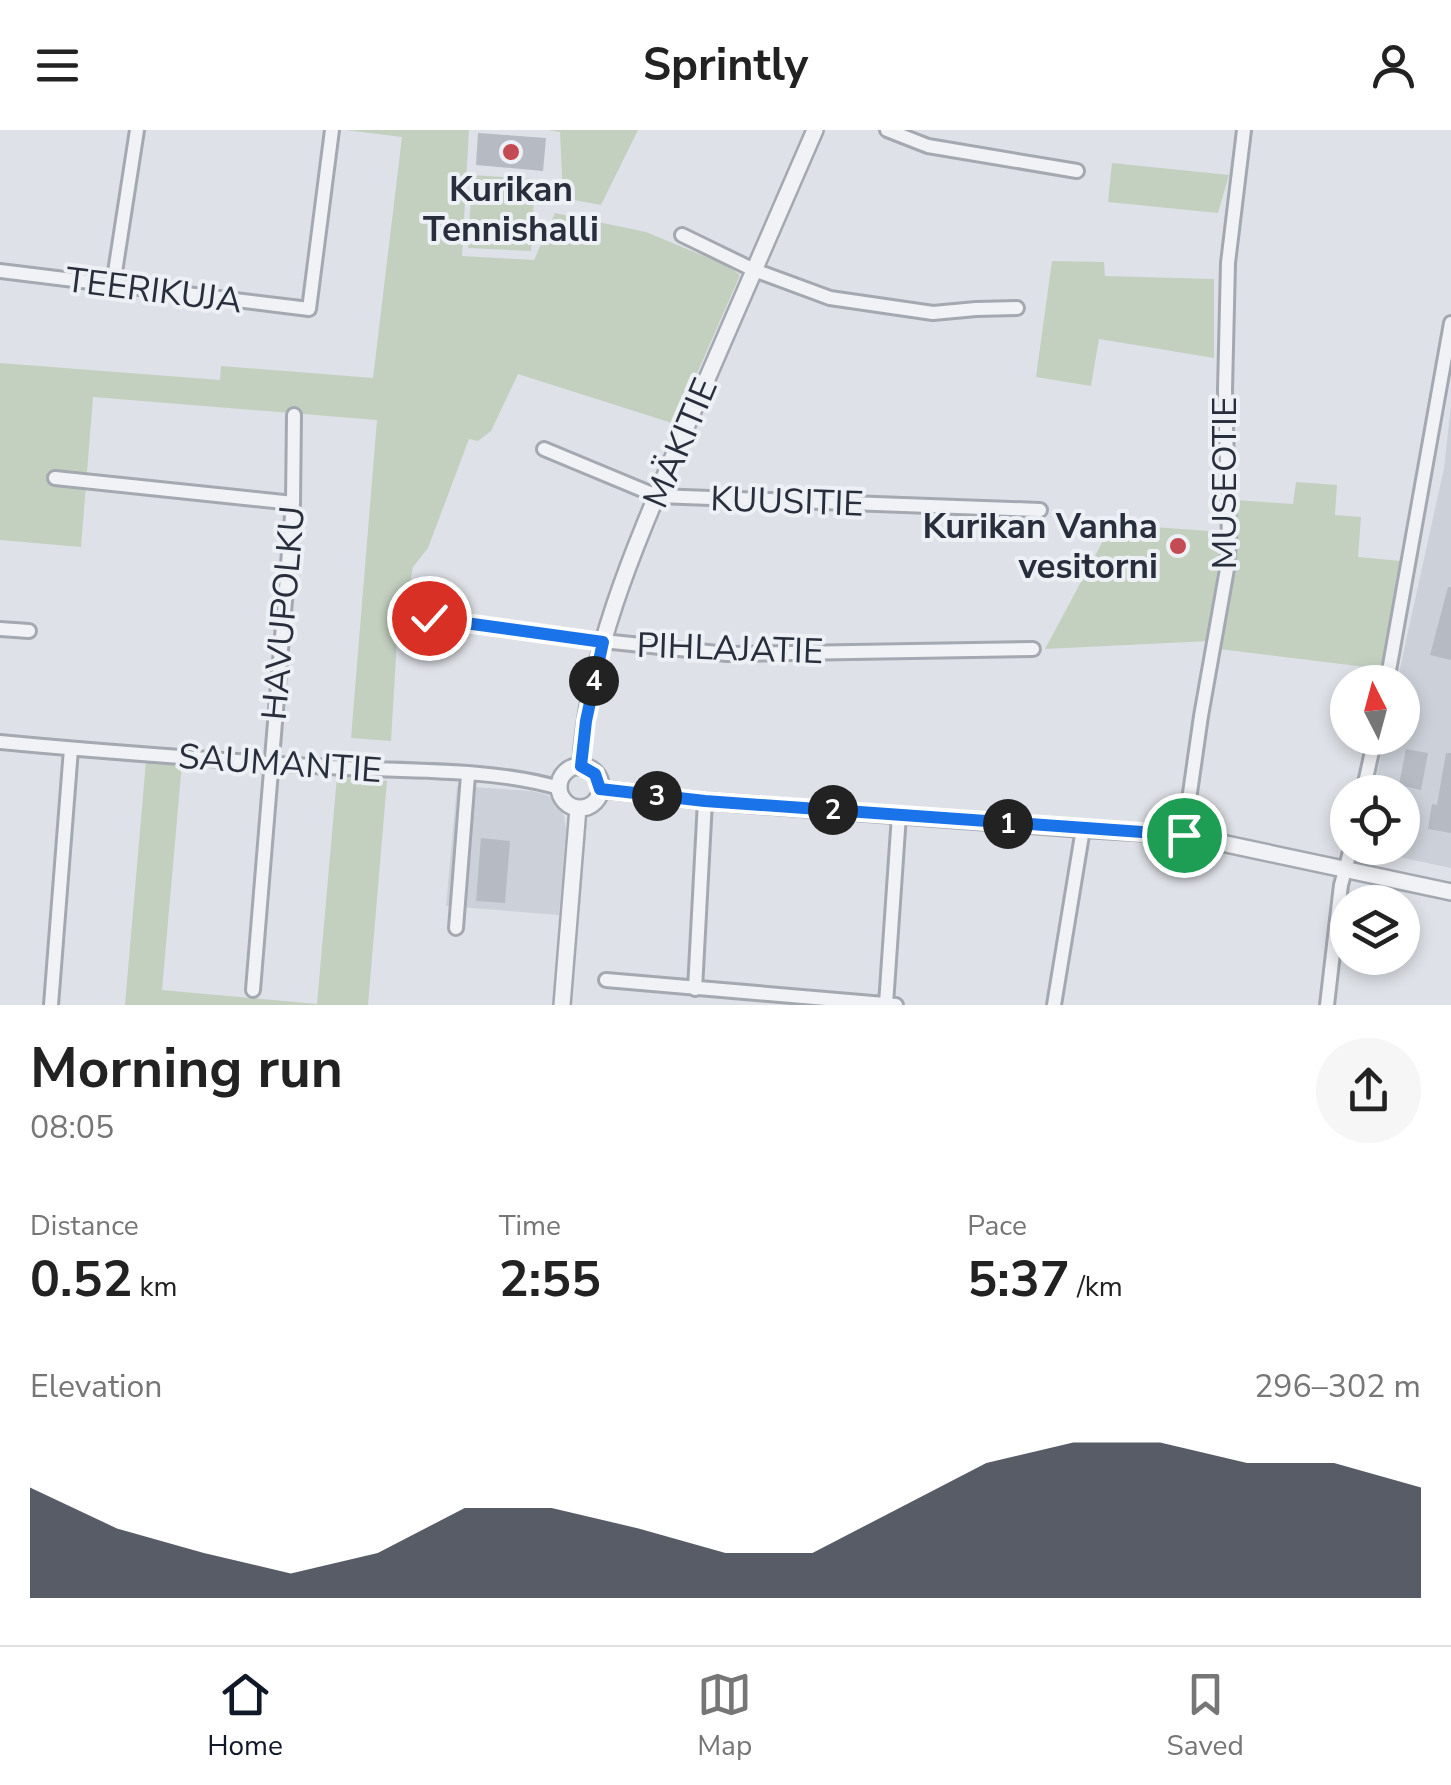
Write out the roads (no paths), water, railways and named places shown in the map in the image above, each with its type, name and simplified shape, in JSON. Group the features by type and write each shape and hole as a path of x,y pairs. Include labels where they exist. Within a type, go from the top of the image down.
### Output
{"street":[{"path":"113,285 137,130"},
{"name":"TEERIKUJA","path":"0,271 308,308 332,130"},
{"name":"MÄKITIE","path":"581,766 603,642 656,496 815,130"},
{"path":"887,130 928,146 1076,171"},
{"name":"MUSEOTIE","path":"1184,835 1227,568 1228,263 1244,130"},
{"path":"682,235 754,270 830,298 934,313 1017,308"},
{"path":"1389,665 1451,323"},
{"name":"HAVUPOLKU","path":"252,990 293,503 294,415"},
{"name":"KUUSITIE","path":"544,450 656,496 1040,510"},
{"path":"55,478 293,503"},
{"name":"PIHLAJATIE","path":"429,618 727,654 1033,649"},
{"path":"0,629 29,631"},
{"name":"SAUMANTIE","path":"0,742 468,774 533,780 559,788"},
{"path":"51,1005 71,749"},
{"path":"581,766 595,774 600,789 593,803 578,808 564,801 559,788 566,772 581,766"},
{"path":"456,928 468,774"},
{"path":"600,789 705,801 1184,835 1451,892"},
{"path":"695,989 705,801"},
{"path":"562,1005 578,808"},
{"path":"886,1004 899,815"},
{"path":"1054,1005 1083,829"},
{"path":"1327,1005 1346,865"},
{"path":"606,980 896,1005"}],"place":[{"name":"Kurikan Tennishalli","path":"511,152"},
{"name":"Kurikan Vanha vesitorni","path":"1178,546"}]}
